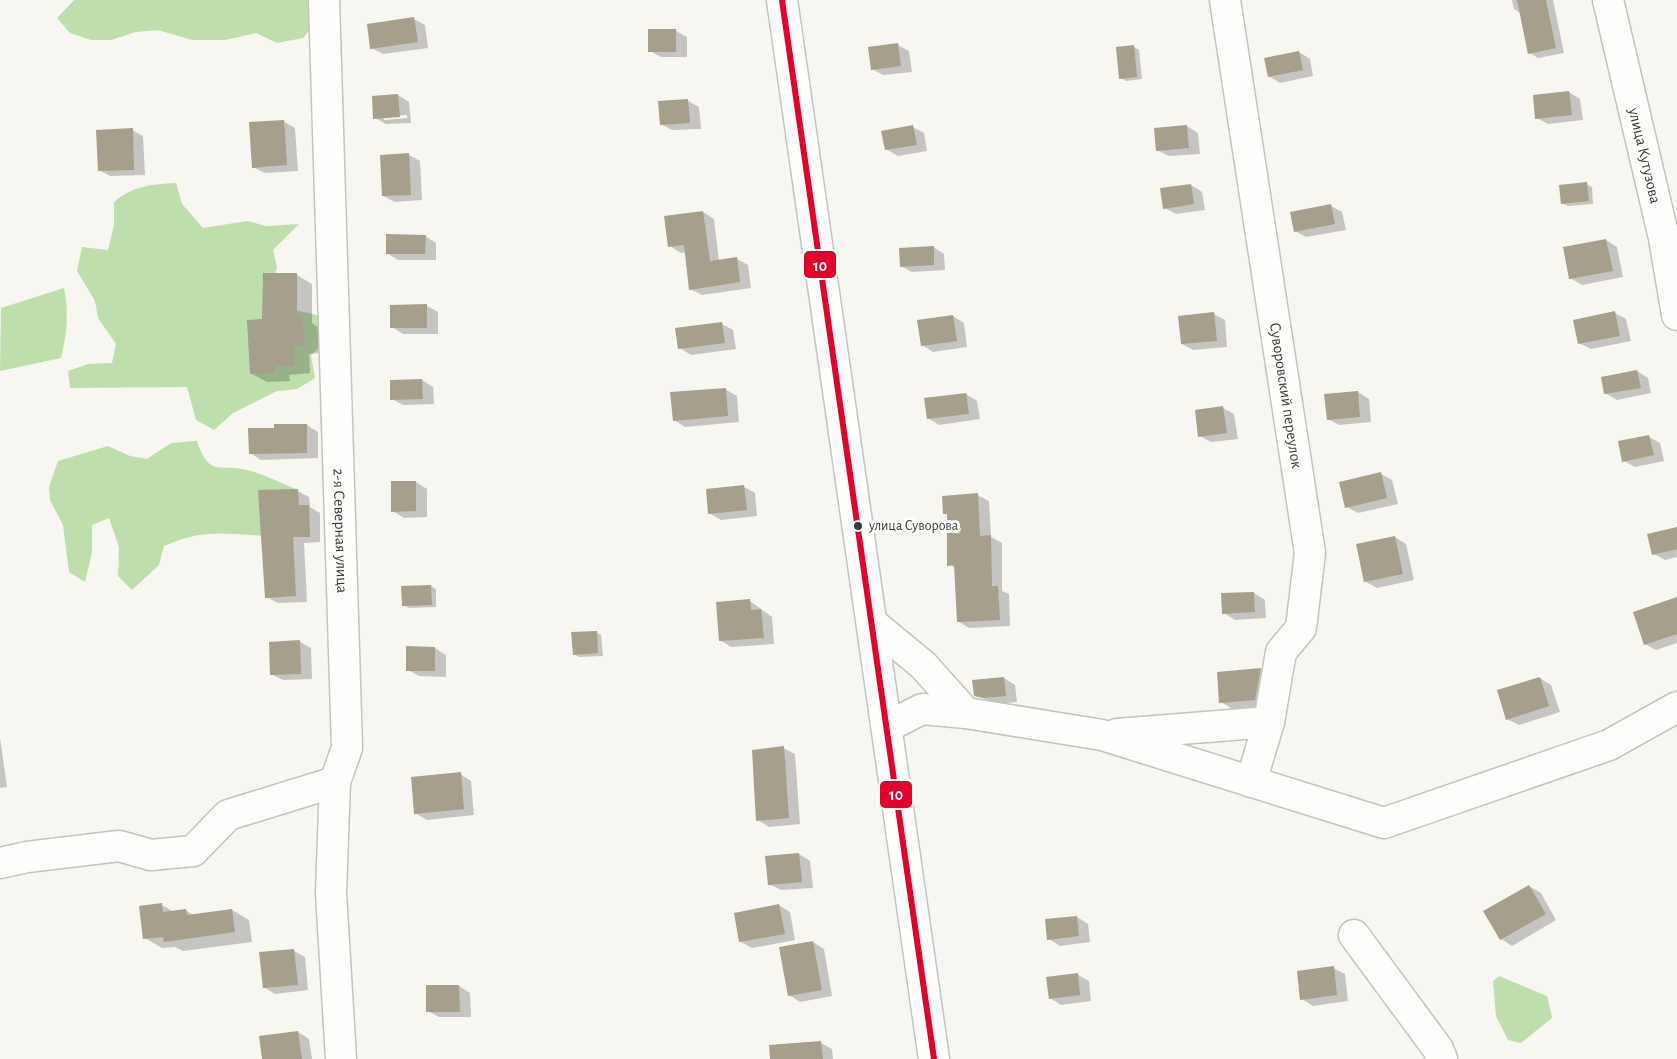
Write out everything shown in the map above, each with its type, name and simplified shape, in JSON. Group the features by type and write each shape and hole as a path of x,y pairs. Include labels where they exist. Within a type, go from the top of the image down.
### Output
{"street":[{"name":"2-я Северная улица","path":"324,0 347,748 335,782 331,893 341,1059"},
{"path":"782,0 934,1059"},
{"name":"Суворовский переулок","path":"1225,0 1310,553 1301,628 1281,652 1269,722 1251,782"},
{"name":"улица Кутузова","path":"1608,0 1664,238 1677,315"},
{"path":"872,623 923,665 966,714"},
{"path":"887,726 922,709 1102,735 1384,823 1609,745 1677,707"},
{"path":"1102,735 1269,722"},
{"path":"0,863 27,857 119,846 151,855 193,851 228,815 335,782"},
{"path":"1354,935 1438,1049 1442,1059"}],"green space":[{"path":"74,0 311,0 314,24 303,38 277,43 256,33 225,40 192,40 158,30 136,32 111,40 91,40 70,33 57,18"},
{"path":"176,183 182,204 203,228 247,221 266,226 299,224 273,250 277,267 271,286 278,306 321,316 327,340 311,355 315,378 297,389 277,391 233,413 214,430 196,420 187,387 70,388 68,371 88,364 112,363 116,344 98,318 95,301 77,271 82,247 108,250 114,226 114,202 128,192 159,184"},
{"path":"64,288 67,323 61,358 0,371 1,308"},
{"path":"197,441 201,453 211,465 253,472 296,489 274,514 267,536 203,534 178,540 164,546 159,565 132,590 118,576 119,547 109,518 92,525 92,552 85,582 69,572 63,525 50,500 49,487 58,461 108,446 130,456 147,459 171,443"},
{"path":"1499,976 1547,996 1552,1018 1521,1043 1508,1040 1496,1016 1493,981"}],"building":[{"path":"1517,0 1546,0 1556,48 1528,54"},
{"path":"414,17 418,42 370,49 367,24"},
{"path":"648,29 676,29 676,52 648,52"},
{"path":"898,43 901,66 871,70 868,47"},
{"path":"1134,45 1137,77 1119,79 1116,47"},
{"path":"1299,51 1303,70 1268,77 1264,58"},
{"path":"1569,91 1572,115 1535,119 1533,95"},
{"path":"398,94 400,117 373,119 372,96"},
{"path":"688,99 690,123 660,125 658,101"},
{"path":"284,120 287,165 252,168 249,122"},
{"path":"913,125 917,145 885,150 881,131"},
{"path":"1187,125 1189,148 1156,151 1154,128"},
{"path":"133,128 134,170 98,171 96,130"},
{"path":"409,153 411,195 382,196 380,155"},
{"path":"1587,182 1589,201 1561,204 1559,185"},
{"path":"1191,184 1194,204 1163,209 1160,188"},
{"path":"1331,204 1335,224 1294,232 1290,212"},
{"path":"703,211 710,261 737,257 740,282 689,290 684,245 668,247 664,216"},
{"path":"386,234 426,235 425,254 386,254"},
{"path":"1606,239 1613,271 1569,279 1563,247"},
{"path":"934,246 934,265 900,267 899,248"},
{"path":"263,273 297,273 297,317 303,316 304,345 294,346 295,365 275,366 275,373 250,374 247,320 262,319"},
{"path":"427,304 427,328 390,328 390,305"},
{"path":"1615,311 1620,336 1578,344 1573,320"},
{"path":"1214,312 1217,341 1181,344 1178,316"},
{"path":"953,315 957,341 921,346 917,320"},
{"path":"722,322 725,343 678,349 675,328"},
{"path":"1637,370 1641,388 1604,394 1601,377"},
{"path":"422,379 423,399 390,400 390,380"},
{"path":"726,388 728,416 673,421 670,392"},
{"path":"1358,391 1360,417 1327,420 1324,394"},
{"path":"966,393 969,414 927,419 924,398"},
{"path":"1223,406 1227,433 1198,437 1195,410"},
{"path":"274,424 307,424 307,453 249,454 248,428 274,428"},
{"path":"1649,435 1654,455 1622,462 1618,441"},
{"path":"1381,472 1387,498 1345,508 1339,482"},
{"path":"391,481 416,481 416,511 391,512"},
{"path":"744,485 747,510 708,514 706,489"},
{"path":"298,489 299,505 309,505 310,537 293,537 296,596 265,598 258,490"},
{"path":"978,493 980,536 991,535 992,586 998,586 1000,620 957,622 954,565 947,566 947,514 943,514 942,496"},
{"path":"1677,527 1677,549 1652,555 1647,534"},
{"path":"1395,536 1403,574 1364,582 1356,544"},
{"path":"431,585 432,605 402,606 401,586"},
{"path":"1254,592 1255,612 1222,614 1221,593"},
{"path":"1677,597 1677,634 1644,645 1633,612"},
{"path":"750,599 751,610 761,609 764,638 719,641 716,602"},
{"path":"597,631 598,653 573,655 571,632"},
{"path":"300,640 301,674 270,675 269,642"},
{"path":"406,646 435,647 435,671 406,671"},
{"path":"1261,668 1255,700 1219,703 1217,672"},
{"path":"1004,677 1006,696 983,698 974,696 972,680"},
{"path":"1540,677 1549,706 1506,720 1497,690"},
{"path":"784,746 789,818 756,821 752,750"},
{"path":"461,772 464,809 414,814 411,777"},
{"path":"799,853 802,882 768,885 765,856"},
{"path":"1529,885 1546,914 1500,940 1483,911"},
{"path":"162,903 163,912 186,909 187,915 232,909 235,932 164,942 163,937 143,939 139,906"},
{"path":"779,904 785,934 739,942 734,913"},
{"path":"1077,916 1079,936 1047,940 1045,919"},
{"path":"813,941 822,990 788,996 779,947"},
{"path":"294,949 298,985 263,988 259,952"},
{"path":"1334,966 1337,995 1300,1000 1297,971"},
{"path":"1078,973 1080,995 1049,999 1046,977"},
{"path":"426,985 459,985 460,1012 426,1012"},
{"path":"298,1031 302,1059 262,1059 259,1036"},
{"path":"821,1041 823,1059 770,1059 769,1045"}],"transit line":[{"name":"10","path":"782,0 934,1059"}],"place":[{"name":"улица Суворова","path":"858,526"}]}
